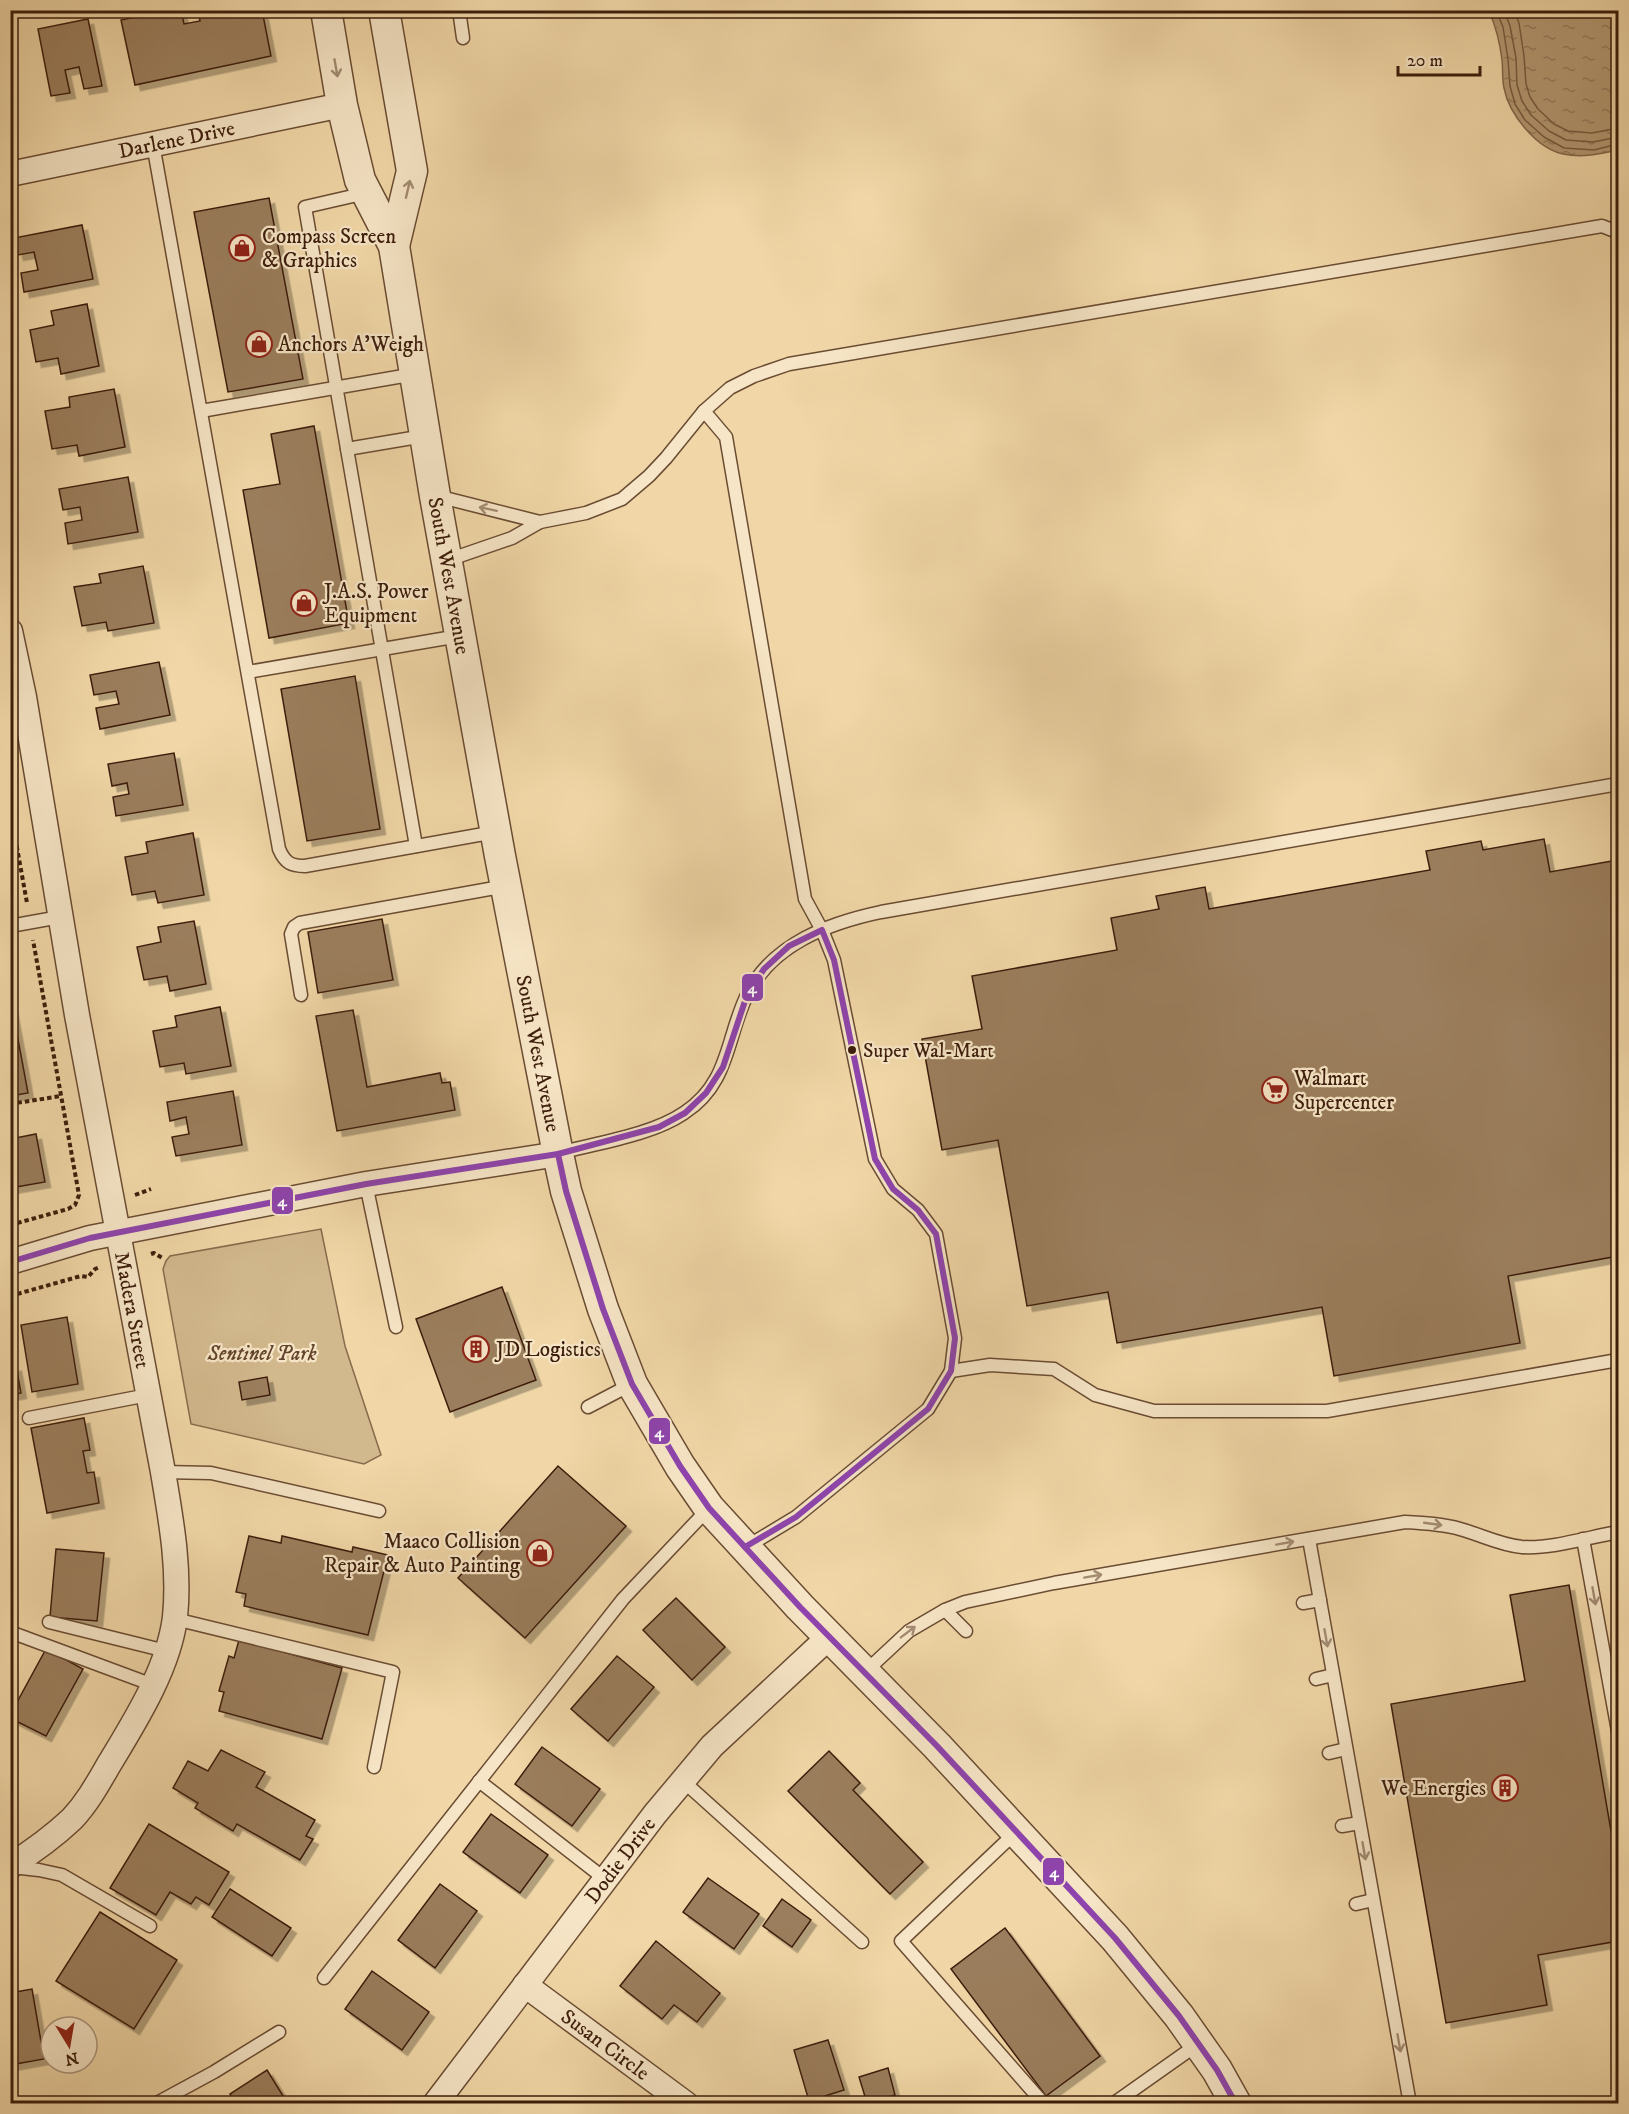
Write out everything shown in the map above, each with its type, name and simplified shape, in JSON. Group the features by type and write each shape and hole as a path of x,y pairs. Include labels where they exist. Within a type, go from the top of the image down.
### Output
{"street":[{"name":"South West Avenue","path":"326,10 342,105 360,180 394,246 435,495 495,832 566,1191 603,1309 632,1384 680,1466 709,1508 1115,1938 1179,2016 1217,2070 1236,2103"},
{"name":"South West Avenue","path":"384,10 412,171 394,246"},
{"name":"Darlene Drive","path":"10,174 342,105"},
{"name":"Madera Street","path":"10,631 19,722 60,917 163,1472 173,1529 176,1576 174,1618 166,1651 153,1685 122,1744 73,1818 33,1852 10,1866"},
{"path":"10,1262 90,1238 366,1185 558,1154"},
{"name":"Dodie Drive","path":"435,2103 655,1814 712,1746 829,1636"},
{"name":"Susan Circle","path":"525,1985 686,2103"}],"lane":[{"path":"459,10 463,38"},
{"path":"153,144 279,849 284,860 293,866 305,866 495,832"},
{"path":"367,193 305,207 416,846"},
{"path":"447,561 512,538 540,522 586,513 622,499 649,476 704,411 730,388 754,376 789,364 1602,225 1617,232 1618,236"},
{"path":"201,411 415,374"},
{"path":"704,411 726,437 805,899 822,930 834,960 875,1159 893,1189 918,1210 936,1234 955,1338 951,1371 928,1409 796,1517 745,1547"},
{"path":"347,449 425,435"},
{"path":"435,495 540,522"},
{"path":"248,672 460,636"},
{"path":"558,1154 659,1127 685,1113 705,1093 723,1067 747,995 764,969 789,946 850,919 1618,784"},
{"path":"302,995 291,934 294,927 300,923 421,907 506,886"},
{"path":"10,926 60,917"},
{"path":"366,1185 396,1327"},
{"path":"386,1279 400,1276"},
{"path":"951,1371 990,1365 1054,1369 1095,1395 1154,1411 1327,1411 1618,1360"},
{"path":"588,1407 632,1384"},
{"path":"29,1418 148,1395"},
{"path":"163,1472 211,1473 379,1511"},
{"path":"324,1978 623,1599 709,1508"},
{"path":"865,1672 909,1631 945,1610 965,1602 1043,1585 1405,1522 1431,1523 1461,1529 1493,1542 1524,1547 1618,1532"},
{"path":"1309,1539 1410,2103"},
{"path":"1583,1539 1618,1731"},
{"path":"1303,1603 1320,1600"},
{"path":"945,1610 966,1631"},
{"path":"174,1618 393,1672 374,1767"},
{"path":"49,1622 166,1651"},
{"path":"13,1633 153,1685"},
{"path":"1316,1679 1333,1675"},
{"path":"1329,1753 1346,1749"},
{"path":"479,1781 605,1879"},
{"path":"683,1781 862,1942"},
{"path":"1342,1826 1359,1823"},
{"path":"1015,1833 901,1941 1044,2103"},
{"path":"10,1866 62,1875 150,1926"},
{"path":"1356,1904 1373,1900"},
{"path":"155,2103 214,2072 279,2032"},
{"path":"1113,2103 1198,2044"}],"path":[{"path":"10,1225 68,1209 78,1201 79,1195 50,1032"},
{"path":"10,1104 61,1096"},
{"path":"10,1296 81,1276 88,1277"}],"green space":[{"name":"Sentinel Park","path":"321,1229 345,1346 381,1455 364,1464 191,1424 163,1269 166,1261 170,1256"}],"water":[{"path":"1489,11 1618,11 1618,150 1584,156 1563,154 1543,145 1525,128 1512,108 1503,85 1499,41"}],"building":[{"path":"169,10 181,10 184,24 200,21 198,10 262,10 271,56 135,85 121,20"},
{"path":"88,19 102,86 84,89 79,67 65,70 70,93 51,96 38,29"},
{"path":"269,198 303,379 228,392 194,212"},
{"path":"82,225 93,279 24,292 21,273 38,270 34,252 18,255 14,238"},
{"path":"87,304 99,366 61,374 58,358 36,362 30,330 54,325 51,311"},
{"path":"114,389 125,447 79,456 77,445 52,449 45,411 70,407 69,397"},
{"path":"314,426 349,623 269,638 243,490 280,484 271,434"},
{"path":"128,477 138,532 68,544 65,523 82,520 80,507 63,510 59,489"},
{"path":"143,566 154,623 108,631 106,622 82,626 74,587 101,583 99,574"},
{"path":"159,662 170,715 100,729 96,708 119,704 116,691 94,695 90,675"},
{"path":"355,676 380,829 307,841 281,689"},
{"path":"174,753 183,805 116,816 113,797 129,794 127,783 112,786 108,764"},
{"path":"193,833 204,895 158,903 155,891 132,895 125,857 148,853 146,842"},
{"name":"Walmart Supercenter","path":"1544,839 1550,872 1618,860 1618,1256 1508,1276 1520,1343 1334,1376 1322,1307 1117,1343 1108,1292 1027,1306 998,1140 942,1150 922,1039 982,1029 972,976 1117,950 1111,918 1159,909 1156,896 1205,887 1209,909 1430,870 1426,851 1481,841 1483,850"},
{"path":"382,919 393,980 318,993 308,932"},
{"path":"194,921 206,984 170,991 167,976 144,980 137,947 161,942 158,927"},
{"path":"10,996 28,1093 10,1096"},
{"path":"220,1007 231,1066 186,1074 184,1063 160,1067 153,1031 177,1027 175,1016"},
{"path":"353,1010 367,1087 440,1073 442,1083 450,1082 455,1110 337,1131 316,1016"},
{"path":"233,1091 242,1145 176,1156 172,1137 189,1134 186,1117 170,1121 167,1102"},
{"path":"36,1134 45,1182 10,1188 10,1139"},
{"name":"JD Logistics","path":"502,1287 536,1380 450,1412 416,1319"},
{"path":"67,1317 78,1384 32,1392 21,1325"},
{"path":"10,1366 16,1366 21,1393 10,1395"},
{"path":"267,1377 270,1395 242,1400 239,1382"},
{"path":"84,1418 90,1450 83,1451 87,1473 94,1472 99,1503 47,1513 31,1428"},
{"path":"558,1466 626,1526 525,1638 458,1578"},
{"path":"249,1536 281,1543 282,1536 352,1552 353,1547 388,1555 368,1635 244,1606 246,1594 236,1592"},
{"path":"56,1549 104,1553 97,1621 50,1617"},
{"name":"We Energies","path":"1569,1585 1618,1872 1618,1941 1538,1955 1547,2005 1446,2023 1391,1704 1525,1681 1510,1595"},
{"path":"676,1598 725,1647 692,1680 643,1630"},
{"path":"239,1640 342,1668 322,1739 219,1711 224,1692 219,1691 229,1656 234,1658"},
{"path":"46,1649 83,1669 46,1736 10,1718 10,1715"},
{"path":"617,1656 654,1687 608,1741 571,1709"},
{"path":"542,1747 600,1789 572,1826 515,1784"},
{"path":"221,1750 265,1772 256,1787 315,1820 306,1836 313,1839 300,1860 237,1824 233,1831 195,1808 198,1803 173,1788 188,1761 208,1771"},
{"path":"829,1751 860,1783 853,1790 923,1862 890,1894 788,1791"},
{"path":"491,1814 548,1855 520,1893 463,1852"},
{"path":"149,1824 229,1872 209,1905 196,1897 191,1904 170,1892 156,1915 110,1888"},
{"path":"708,1878 759,1914 734,1949 683,1912"},
{"path":"440,1884 477,1911 435,1968 398,1940"},
{"path":"230,1889 291,1928 272,1956 212,1917"},
{"path":"782,1899 811,1920 792,1947 763,1926"},
{"path":"100,1912 177,1960 134,2029 56,1981"},
{"path":"1005,1928 1100,2056 1046,2096 951,1969"},
{"path":"656,1941 720,1993 697,2022 674,2005 662,2019 620,1986"},
{"path":"372,1971 429,2012 402,2050 345,2009"},
{"path":"32,1989 39,2030 39,2060 10,2065 10,1993"},
{"path":"828,2040 844,2090 809,2101 794,2050"},
{"path":"888,2068 895,2095 867,2103 859,2077"},
{"path":"267,2070 288,2104 236,2104 230,2094"}],"transit line":[{"name":"4","path":"10,1262 90,1238 366,1184 558,1154 659,1127 685,1113 706,1093 723,1067 747,995 764,969 789,946 822,930 834,960 875,1159 893,1189 918,1210 936,1234 955,1338 951,1371 928,1409 796,1517 745,1547"},
{"name":"4","path":"558,1154 566,1191 603,1309 632,1384 680,1466 709,1508 800,1607 937,1746 1115,1938 1179,2016 1217,2070 1236,2104"}],"place":[{"name":"Compass Screen & Graphics","path":"242,248"},
{"name":"Anchors A'Weigh","path":"259,344"},
{"name":"J.A.S. Power Equipment","path":"304,603"},
{"name":"Super Wal-Mart","path":"852,1050"},
{"name":"Walmart Supercenter","path":"1275,1090"},
{"name":"JD Logistics","path":"476,1349"},
{"name":"Maaco Collision Repair & Auto Painting","path":"540,1553"},
{"name":"We Energies","path":"1505,1788"}]}
